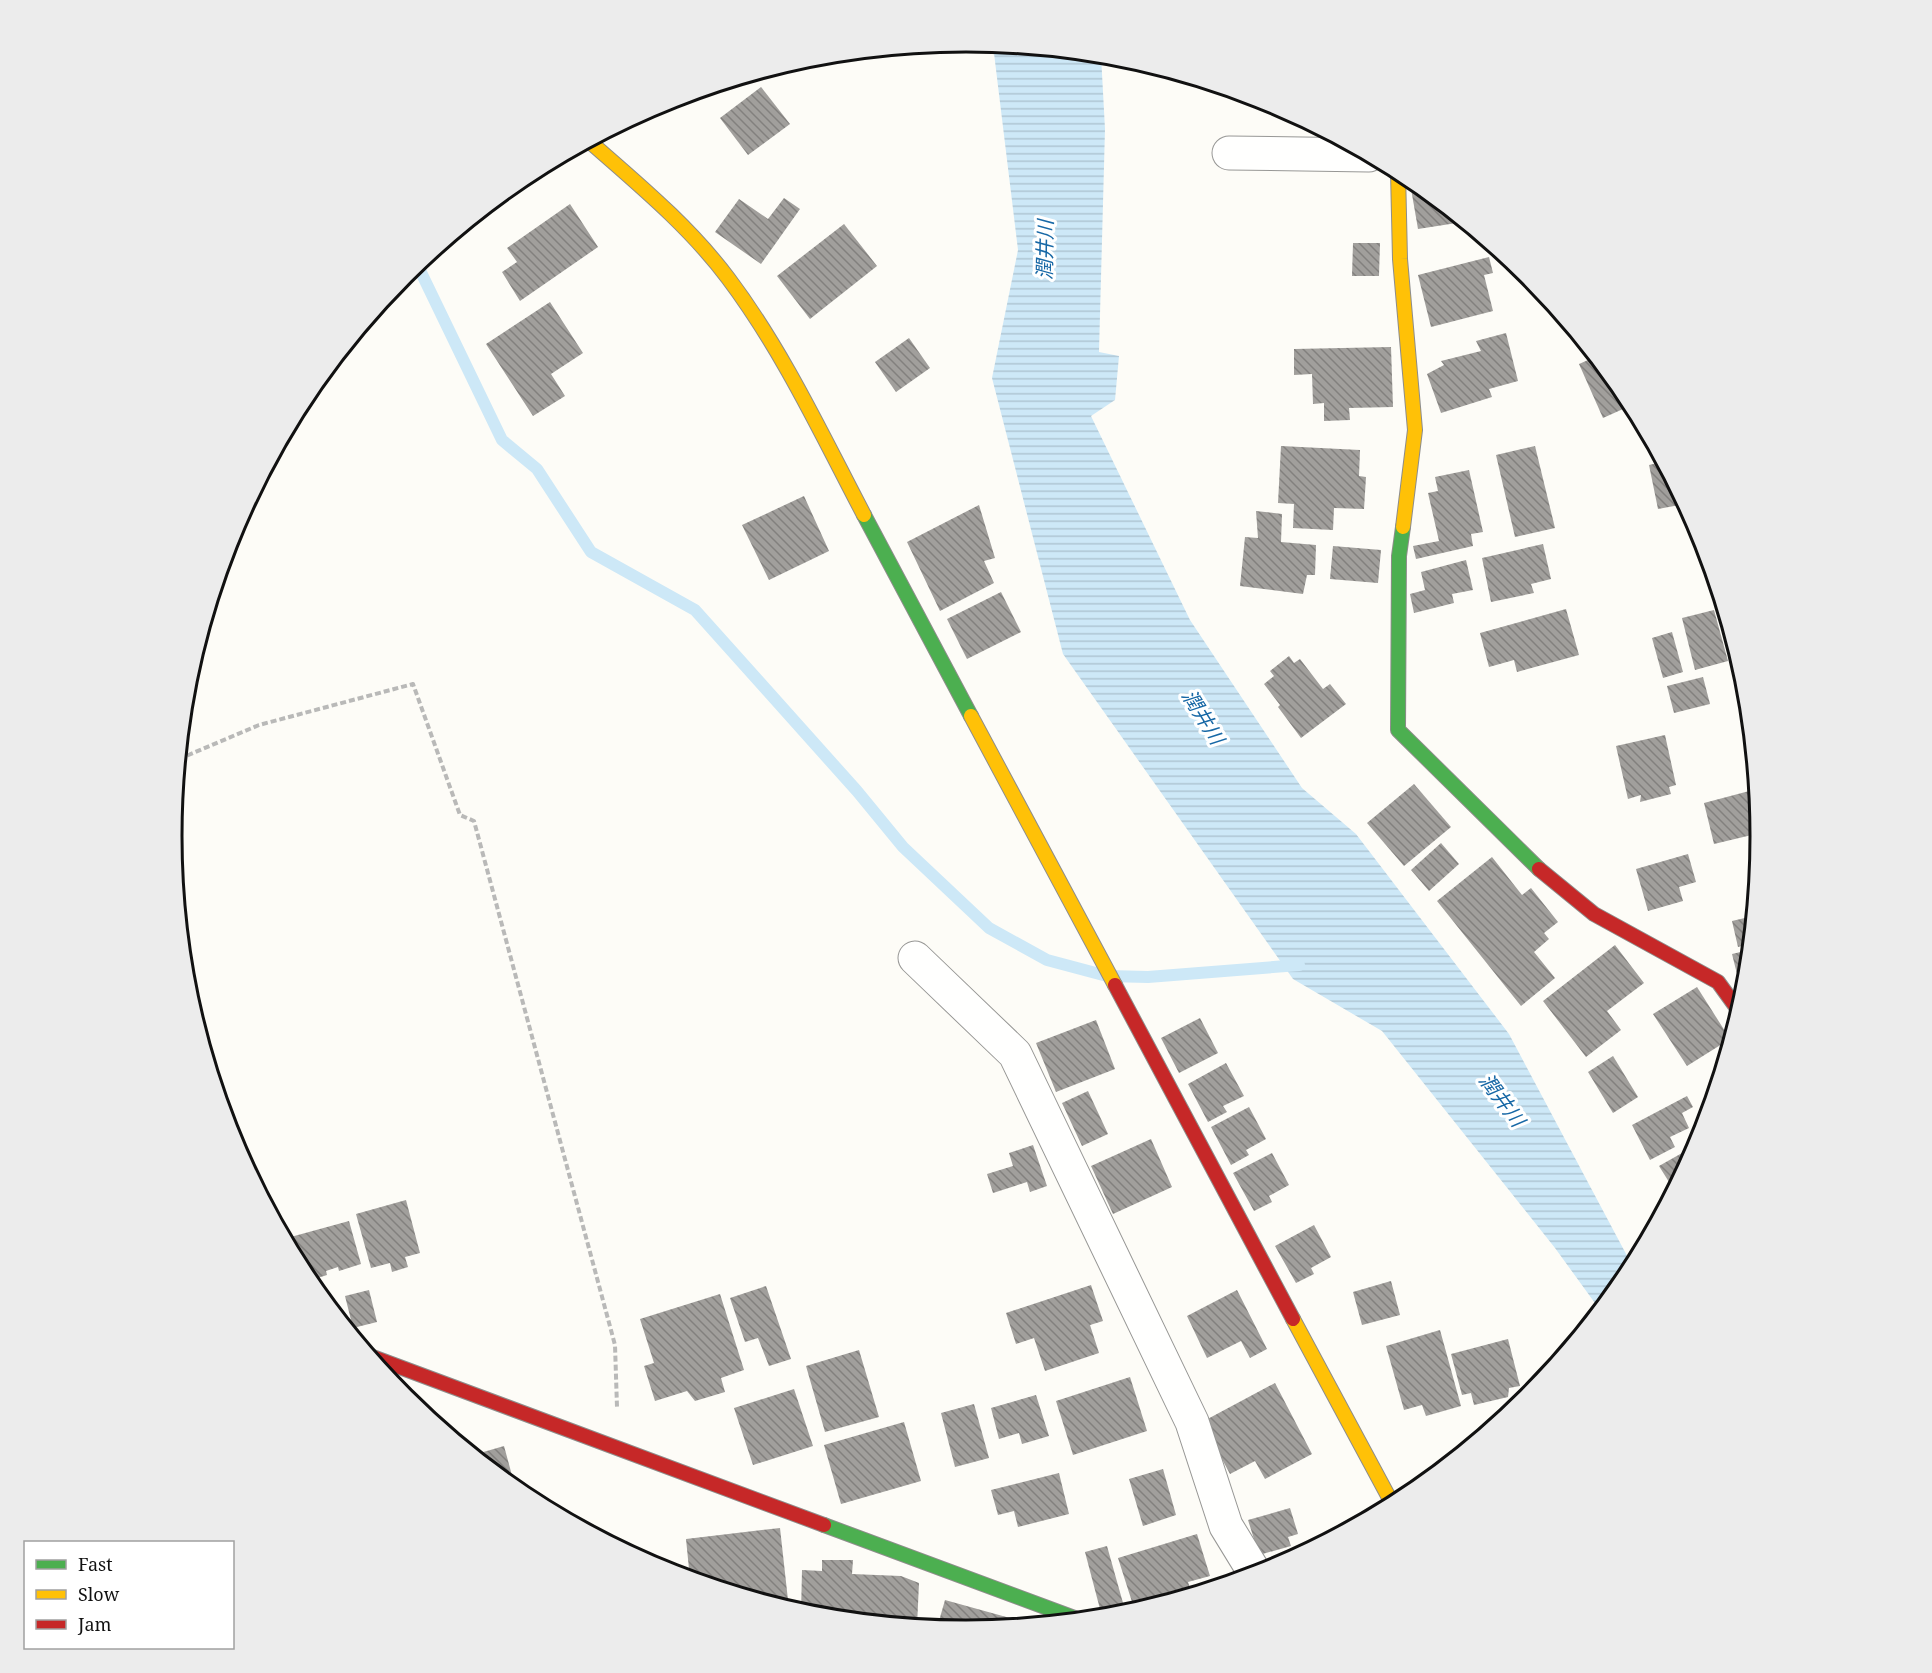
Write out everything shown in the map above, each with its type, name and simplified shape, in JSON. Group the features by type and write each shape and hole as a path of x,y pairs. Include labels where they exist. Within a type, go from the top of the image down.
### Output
{"street":[{"path":"595,146 673,215 728,278 778,354 1388,1496"},
{"path":"1229,153 1352,155"},
{"path":"1398,183 1400,259 1415,430 1399,556 1398,730 1537,868 1594,914 1718,982 1732,1001"},
{"path":"915,958 1015,1054 1192,1422 1226,1526 1251,1567"},
{"path":"385,1362 1065,1614"}],"path":[{"path":"187,756 259,725 413,684 460,815 474,821 615,1345 619,1449"}],"water":[{"name":"潤井川","path":"994,53 1068,59 1102,65 1105,129 1099,352 1119,356 1115,400 1091,416 1190,620 1302,788 1356,834 1509,1034 1627,1257 1595,1304 1555,1248 1382,1031 1293,979 1063,654 992,378 1018,250"}],"building":[{"path":"761,87 790,124 748,155 720,118"},
{"path":"1412,192 1454,223 1418,229"},
{"path":"784,198 800,209 761,264 715,232 739,199 768,219"},
{"path":"570,204 598,247 520,301 502,272 517,262 507,248"},
{"path":"844,224 877,266 810,319 777,276"},
{"path":"1353,243 1380,243 1379,276 1352,276"},
{"path":"1489,257 1493,273 1484,275 1493,311 1431,327 1418,275"},
{"path":"550,302 583,353 551,374 565,396 533,416 486,344"},
{"path":"1506,333 1518,381 1489,389 1492,397 1441,413 1427,374 1444,365 1441,361 1481,351 1476,341"},
{"path":"909,338 930,368 896,392 875,362"},
{"path":"1391,347 1393,407 1349,408 1350,420 1324,421 1324,403 1313,404 1312,374 1294,375 1294,349"},
{"path":"1589,360 1623,409 1603,418 1579,364"},
{"path":"1281,446 1360,450 1359,476 1366,477 1364,509 1334,508 1333,530 1293,528 1294,504 1278,503"},
{"path":"1535,446 1555,528 1515,537 1496,455"},
{"path":"1655,464 1676,506 1658,509 1649,465"},
{"path":"1469,470 1483,532 1471,534 1473,546 1416,559 1413,546 1439,541 1428,493 1438,491 1435,477"},
{"path":"804,496 829,551 769,580 742,525"},
{"path":"979,505 995,558 984,561 994,583 940,611 907,542"},
{"path":"1256,511 1282,514 1281,542 1316,545 1315,575 1307,575 1303,594 1240,586 1245,537 1258,538"},
{"path":"1543,544 1551,579 1531,584 1534,593 1491,602 1482,558"},
{"path":"1333,546 1381,550 1378,583 1330,579"},
{"path":"1466,560 1473,590 1452,594 1454,603 1414,613 1410,594 1425,590 1421,572"},
{"path":"1001,592 1021,632 967,659 947,619"},
{"path":"1566,609 1579,655 1517,672 1514,660 1489,667 1480,633"},
{"path":"1714,610 1728,661 1695,670 1682,618"},
{"path":"1672,632 1683,672 1663,678 1652,638"},
{"path":"1289,656 1294,663 1300,659 1323,689 1330,684 1346,704 1301,738 1264,684 1274,676 1270,671"},
{"path":"1703,677 1710,704 1674,713 1667,686"},
{"path":"1665,735 1676,785 1669,787 1671,794 1640,802 1641,795 1628,799 1616,746"},
{"path":"1414,784 1451,827 1404,866 1367,823"},
{"path":"1748,791 1750,835 1714,844 1704,803"},
{"path":"1441,843 1459,864 1429,891 1411,870"},
{"path":"1688,854 1696,882 1679,887 1683,901 1648,911 1636,869"},
{"path":"1492,857 1522,895 1531,888 1558,922 1544,933 1549,939 1534,952 1555,978 1521,1006 1437,901"},
{"path":"1745,918 1742,946 1738,947 1732,921"},
{"path":"1615,945 1644,983 1607,1011 1621,1030 1586,1057 1543,1001"},
{"path":"1741,952 1737,975 1732,954"},
{"path":"1697,987 1725,1031 1721,1044 1687,1066 1653,1014"},
{"path":"1200,1018 1218,1053 1179,1073 1161,1038"},
{"path":"1096,1020 1115,1069 1056,1092 1036,1043"},
{"path":"1613,1056 1638,1097 1613,1113 1588,1072"},
{"path":"1226,1063 1244,1096 1223,1106 1227,1112 1208,1122 1188,1084"},
{"path":"1088,1091 1108,1134 1082,1146 1062,1103"},
{"path":"1687,1096 1693,1107 1682,1113 1689,1128 1670,1137 1675,1147 1650,1160 1632,1125"},
{"path":"1249,1107 1266,1139 1246,1150 1249,1155 1231,1165 1211,1127"},
{"path":"1151,1139 1172,1187 1113,1214 1091,1166"},
{"path":"1033,1145 1047,1186 1030,1192 1027,1182 993,1193 987,1174 1013,1166 1009,1153"},
{"path":"1272,1153 1289,1185 1269,1196 1272,1202 1254,1211 1233,1173"},
{"path":"1683,1153 1669,1182 1659,1166"},
{"path":"406,1200 420,1253 405,1257 408,1267 392,1272 390,1263 371,1268 356,1214"},
{"path":"349,1221 361,1264 339,1271 338,1267 326,1271 327,1275 318,1278 292,1237"},
{"path":"1314,1225 1331,1257 1311,1268 1314,1274 1296,1283 1275,1246"},
{"path":"1391,1281 1400,1315 1362,1325 1353,1292"},
{"path":"1091,1285 1103,1321 1090,1325 1099,1353 1045,1371 1034,1338 1016,1344 1006,1313"},
{"path":"766,1286 791,1359 769,1366 758,1338 745,1342 730,1298"},
{"path":"369,1290 377,1322 355,1327 352,1323 345,1296"},
{"path":"1237,1290 1267,1349 1250,1358 1241,1341 1207,1358 1187,1316"},
{"path":"720,1294 744,1370 721,1378 725,1392 695,1401 687,1391 655,1401 644,1366 654,1363 640,1319"},
{"path":"1440,1330 1461,1406 1426,1416 1422,1405 1404,1410 1386,1346"},
{"path":"1508,1339 1520,1386 1509,1388 1508,1397 1474,1405 1471,1393 1462,1395 1451,1354"},
{"path":"859,1350 879,1417 825,1432 806,1366"},
{"path":"1130,1377 1147,1431 1073,1455 1056,1401"},
{"path":"1275,1383 1312,1454 1265,1479 1255,1461 1230,1474 1202,1422"},
{"path":"794,1389 813,1446 753,1465 734,1408"},
{"path":"1036,1395 1049,1436 1022,1444 1019,1433 999,1439 991,1408"},
{"path":"974,1404 989,1458 955,1467 941,1413"},
{"path":"904,1422 921,1481 841,1504 824,1445"},
{"path":"504,1446 512,1475 489,1458 482,1452"},
{"path":"1163,1469 1176,1515 1143,1526 1129,1479"},
{"path":"1059,1473 1069,1514 1018,1527 1014,1511 998,1515 991,1490"},
{"path":"1290,1508 1298,1534 1288,1537 1291,1546 1259,1555 1248,1520"},
{"path":"780,1528 788,1599 763,1594 689,1570 686,1539"},
{"path":"1197,1534 1210,1576 1188,1582 1190,1588 1132,1602 1118,1558"},
{"path":"1107,1546 1123,1603 1100,1608 1085,1552"},
{"path":"822,1560 853,1560 852,1574 901,1576 919,1583 917,1619 864,1614 801,1602 802,1570 822,1571"},
{"path":"945,1600 1013,1619 966,1620 939,1619"}],"waterway":[{"path":"421,273 502,440 537,469 591,552 695,610 857,791 903,847 989,928 1047,960 1107,976 1148,977 1299,965"}],"traffic: fast":[{"path":"864,515 971,716"},
{"path":"1403,527 1399,556 1398,730 1539,869"},
{"path":"824,1525 1065,1614"}],"traffic: slow":[{"path":"595,146 680,223 728,278 784,364 864,515"},
{"path":"1398,183 1400,259 1415,430 1403,527"},
{"path":"971,716 1115,985"},
{"path":"1293,1319 1388,1496"}],"traffic: jam":[{"path":"1539,869 1594,914 1718,982 1732,1001"},
{"path":"1115,985 1293,1319"},
{"path":"385,1362 824,1525"}]}
